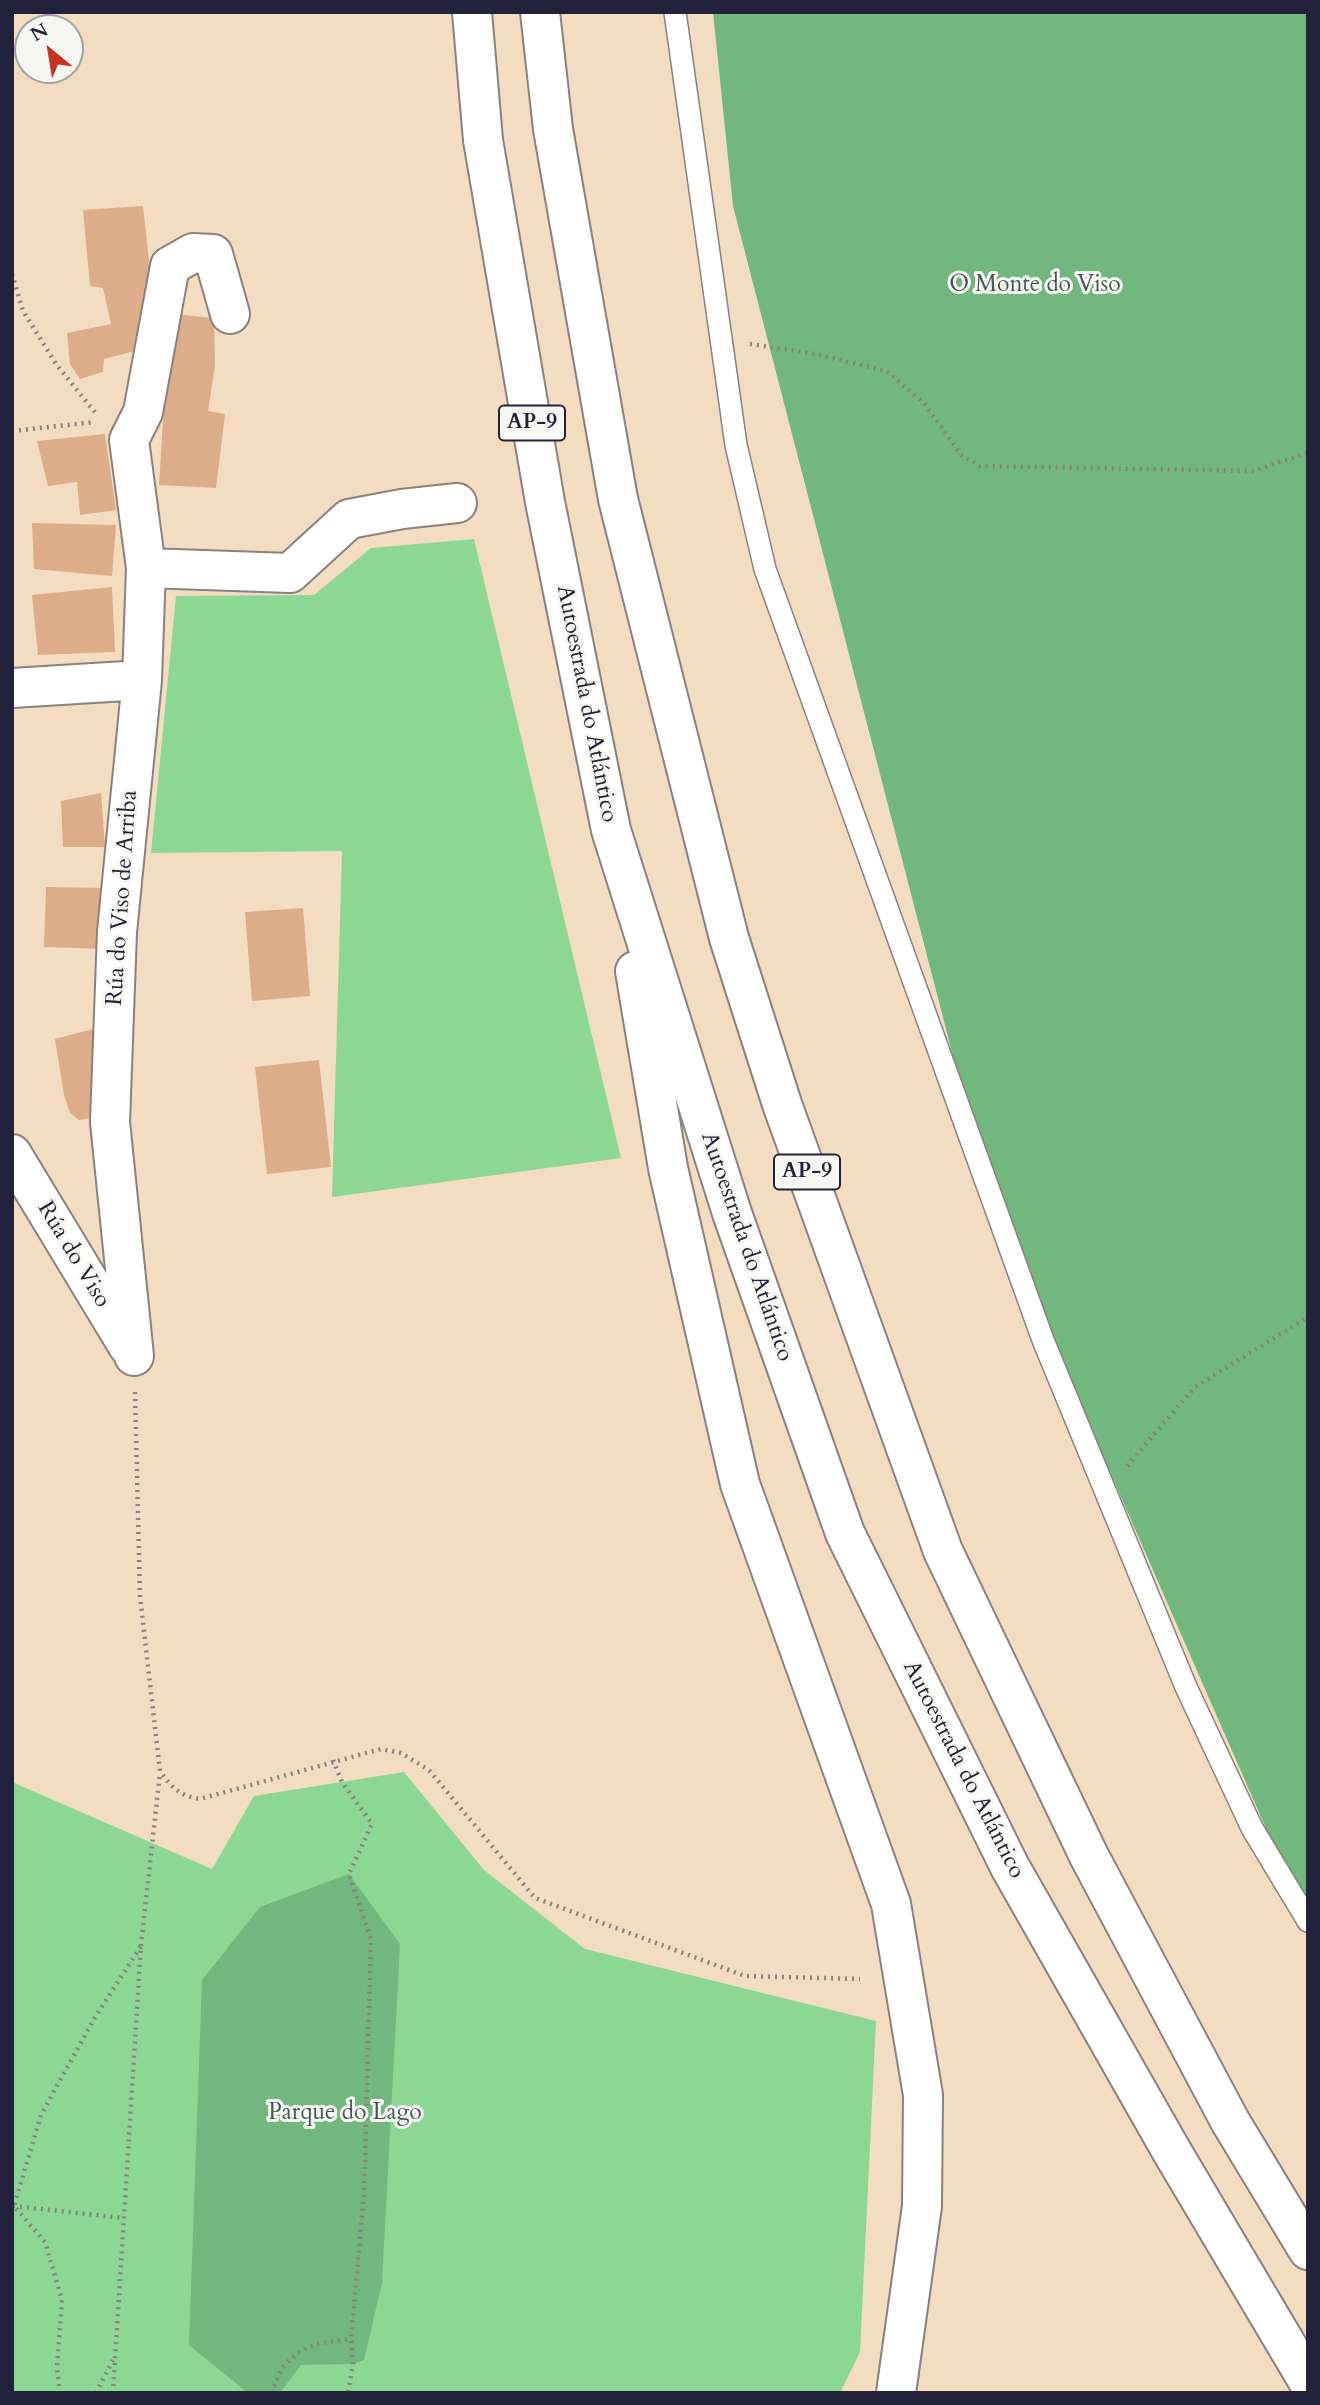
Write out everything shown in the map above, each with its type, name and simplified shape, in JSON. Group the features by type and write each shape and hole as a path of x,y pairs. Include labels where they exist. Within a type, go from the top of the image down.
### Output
{"main road":[{"name":"Autoestrada do Atlántico","path":"472,12 483,140 545,502 611,830 732,1213 845,1533 1010,1867 1171,2150 1308,2381"},
{"name":"AP-9","path":"540,12 553,129 618,499 729,938 782,1104 943,1551 1089,1856 1230,2121 1308,2250"},
{"name":"Rúa do Viso de Arriba","path":"134,1356 110,1122 117,932 142,680 146,568 129,440 143,412 170,266 193,253 213,254 230,314"},
{"path":"146,568 290,573 349,519 402,509 457,503"},
{"path":"12,688 142,680"},
{"path":"611,830 668,1168 740,1483 891,1904 923,2095 922,2206 896,2393"},
{"name":"Rúa do Viso","path":"12,1154 134,1356"},
{"path":"874,2393 907,2323"}],"lane":[{"path":"675,12 736,445 765,569 1042,1340 1186,1687 1247,1816 1308,1921"}],"path":[{"path":"12,274 29,322 79,396 102,421 12,430"},
{"path":"721,340 816,354 886,371 924,403 961,455 981,466 1252,471 1308,453"},
{"path":"1104,1488 1145,1447 1195,1387 1308,1317"},
{"path":"113,2393 141,1945 160,1772 140,1596 134,1356"},
{"path":"160,1772 173,1789 185,1797 200,1799 223,1796 333,1760 380,1749 401,1753 429,1770 535,1898 745,1976 860,1979"},
{"path":"333,1760 342,1782 372,1824 349,1874 371,1939 364,2193 351,2339 354,2364 348,2393"},
{"path":"13,2206 41,2115 94,2019 141,1945"},
{"path":"13,2206 123,2218"},
{"path":"13,2206 45,2242 62,2300 57,2367 60,2393"},
{"path":"272,2393 278,2370 304,2348 351,2339"},
{"path":"96,2393 114,2359"}],"green space":[{"name":"O Monte do Viso","path":"713,12 1308,12 1308,1900 1282,1865 1065,1369 954,1060 733,206"},
{"path":"474,539 621,1158 332,1197 342,851 151,853 176,596 314,595 371,548"},
{"name":"Parque do Lago","path":"404,1772 484,1870 585,1949 876,2021 860,2352 840,2393 12,2393 12,1782 212,1869 254,1796"},
{"path":"349,1874 400,1944 382,2283 364,2360 353,2364 301,2365 280,2393 248,2393 189,2345 202,1980 260,1907"}],"building":[{"path":"143,206 151,279 150,347 104,359 103,372 80,379 70,364 67,333 111,324 103,288 90,286 83,210"},
{"path":"174,314 214,318 215,365 208,411 225,414 216,488 159,485"},
{"path":"105,434 116,510 80,515 77,482 48,486 37,441"},
{"path":"32,523 116,525 112,576 34,569"},
{"path":"112,587 115,652 38,655 32,595"},
{"path":"101,793 105,847 63,847 61,801"},
{"path":"46,887 107,888 105,949 44,947"},
{"path":"303,908 310,996 252,1001 245,912"},
{"path":"93,1029 107,1115 79,1120 70,1113 64,1095 55,1039"},
{"path":"319,1060 331,1167 267,1174 255,1067"}]}
